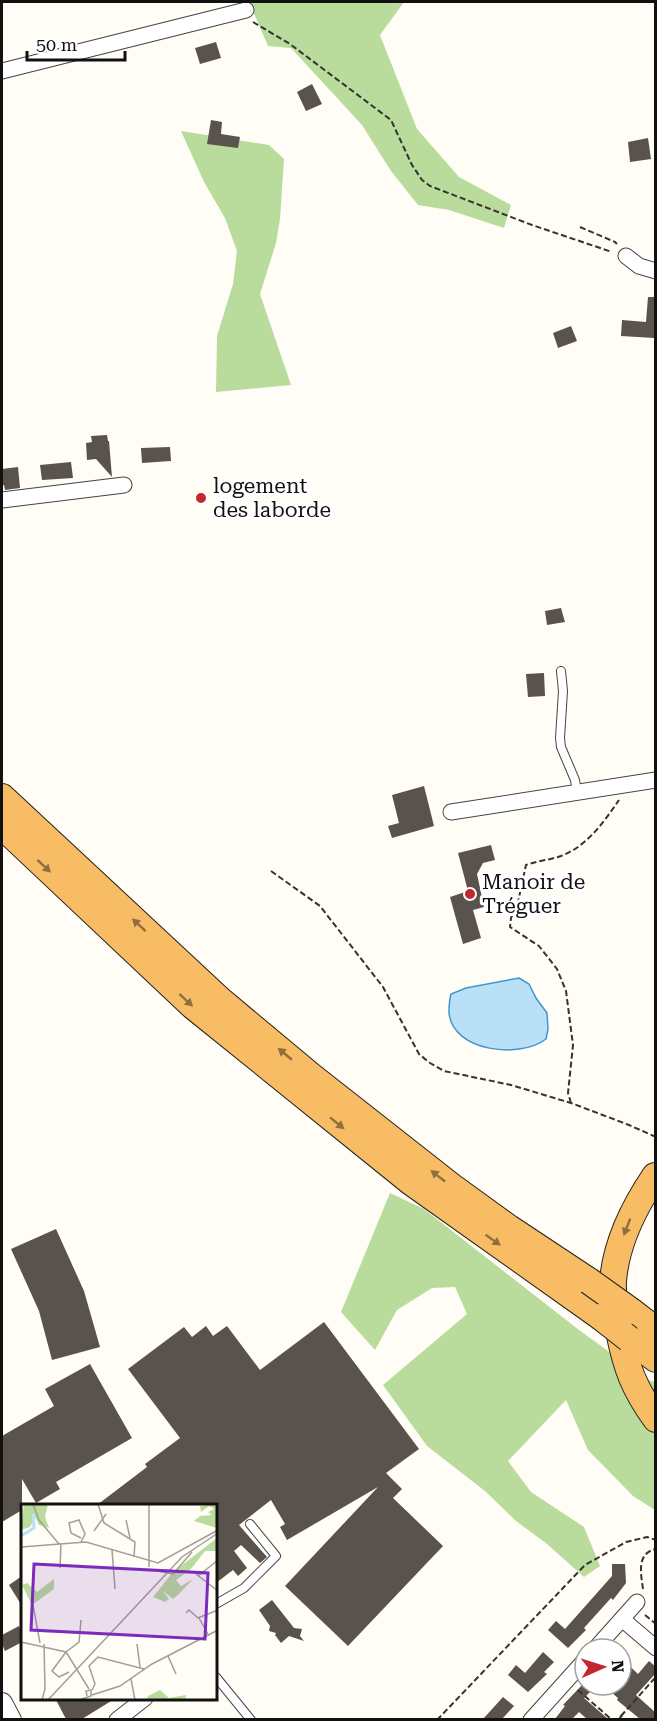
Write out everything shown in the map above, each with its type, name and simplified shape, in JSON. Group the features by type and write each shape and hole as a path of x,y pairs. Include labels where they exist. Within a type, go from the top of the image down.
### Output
{"highway":[{"path":"2,797 220,1000 310,1076 451,1186 656,1330"},
{"path":"2,826 193,1006 411,1182 601,1317 656,1359"},
{"path":"655,1177 641,1196 624,1236 616,1261 613,1294 622,1350 631,1378 656,1419"}],"street":[{"path":"2,71 246,9"},
{"path":"626,256 639,266 656,271"},
{"path":"2,500 124,485"},
{"path":"451,812 656,780"},
{"path":"605,1637 637,1602"},
{"path":"622,1618 656,1648"},
{"path":"531,1719 573,1673"},
{"path":"117,1719 142,1700"},
{"path":"2,1703 11,1719"}],"lane":[{"path":"561,671 563,691 561,747 575,780 577,792"},
{"path":"218,1603 244,1588 276,1556 250,1524"},
{"path":"218,1679 251,1719"}],"path":[{"path":"246,9 246,15 251,20 290,44 392,120 412,165 422,180 430,186 532,225 626,256"},
{"path":"580,227 615,242 626,256"},
{"path":"571,1103 568,1092 573,1045 566,991 549,957 539,946 510,927 511,918 518,902 526,865 558,857 581,846 631,783"},
{"path":"271,872 320,906 383,987 419,1054 430,1063 444,1071 511,1085 571,1103 656,1137"},
{"path":"437,1719 585,1565 626,1542 647,1537 656,1540"},
{"path":"637,1602 643,1591 641,1569 644,1556 648,1551 656,1549"},
{"path":"624,1719 620,1718 654,1679 656,1681"},
{"path":"567,1680 612,1719"}],"green space":[{"path":"249,2 404,2 380,35 417,129 459,177 511,205 504,228 449,210 418,205 391,171 362,125 291,48 268,46"},
{"path":"181,131 269,145 284,159 276,243 260,294 291,385 216,392 217,336 233,284 237,251 225,218 204,182"},
{"path":"390,1193 424,1209 579,1330 648,1380 655,1382 655,1510 633,1496 588,1450 566,1400 508,1461 531,1492 584,1527 600,1566 584,1577 547,1544 516,1521 485,1491 427,1446 383,1385 467,1314 455,1287 432,1288 397,1310 375,1350 341,1312"}],"water":[{"path":"519,978 529,984 547,1013 546,1039 520,1049 489,1048 475,1044 462,1036 453,1026 449,1013 451,994 466,988"}],"building":[{"path":"216,42 221,58 200,64 195,48"},
{"path":"312,84 322,104 306,111 297,92"},
{"path":"211,120 222,122 221,134 240,137 238,148 207,144"},
{"path":"648,138 651,159 630,162 628,142"},
{"path":"648,297 656,297 654,338 621,336 622,320 646,322"},
{"path":"571,326 577,341 558,348 553,333"},
{"path":"107,435 112,477 96,459 87,460 86,443 92,442 91,436"},
{"path":"170,447 171,461 142,463 141,448"},
{"path":"71,462 73,478 42,480 40,465"},
{"path":"18,467 20,488 5,490 4,485 2,486 2,469"},
{"path":"561,608 565,622 547,625 545,611"},
{"path":"544,673 545,696 528,697 526,674"},
{"path":"424,786 434,826 392,838 388,826 399,823 392,795"},
{"name":"Manoir de Tréguer","path":"491,845 495,860 483,863 477,874 484,907 473,910 481,938 463,944 450,897 468,891 458,853"},
{"path":"56,1229 84,1291 100,1347 52,1360 39,1311 11,1249"},
{"path":"324,1322 419,1449 386,1473 402,1489 393,1498 443,1546 348,1646 285,1586 378,1487 287,1540 280,1527 285,1524 271,1500 239,1525 267,1557 260,1563 241,1545 234,1551 247,1568 238,1576 233,1570 218,1581 218,1504 98,1504 147,1467 145,1464 180,1438 128,1369 184,1327 192,1337 206,1326 213,1336 227,1326 260,1370"},
{"path":"90,1364 132,1438 56,1482 60,1489 36,1503 22,1479 21,1511 2,1522 2,1436 54,1406 45,1389"},
{"path":"612,1564 625,1564 626,1583 613,1600 611,1598 584,1628 586,1630 579,1637 573,1637 573,1643 568,1648 548,1630 556,1621 565,1629 612,1576"},
{"path":"21,1577 21,1604 9,1585"},
{"path":"272,1600 294,1628 302,1629 300,1636 304,1641 289,1636 281,1643 276,1633 269,1631 270,1626 259,1610"},
{"path":"19,1626 21,1643 5,1651 2,1635"},
{"path":"543,1652 554,1662 544,1672 547,1674 528,1692 508,1675 516,1665 525,1673"},
{"path":"649,1661 656,1667 656,1673 636,1695 656,1713 656,1719 640,1719 617,1700 633,1697 633,1669 638,1674"},
{"path":"573,1694 573,1697 585,1697 608,1719 587,1719 579,1712 572,1719 555,1719 565,1706 563,1705"},
{"path":"503,1697 514,1706 502,1719 483,1719"},
{"path":"56,1700 113,1700 82,1719 66,1719"}],"place":[{"name":"logement des laborde","path":"201,498"},
{"name":"Manoir de Tréguer","path":"470,894"}]}
